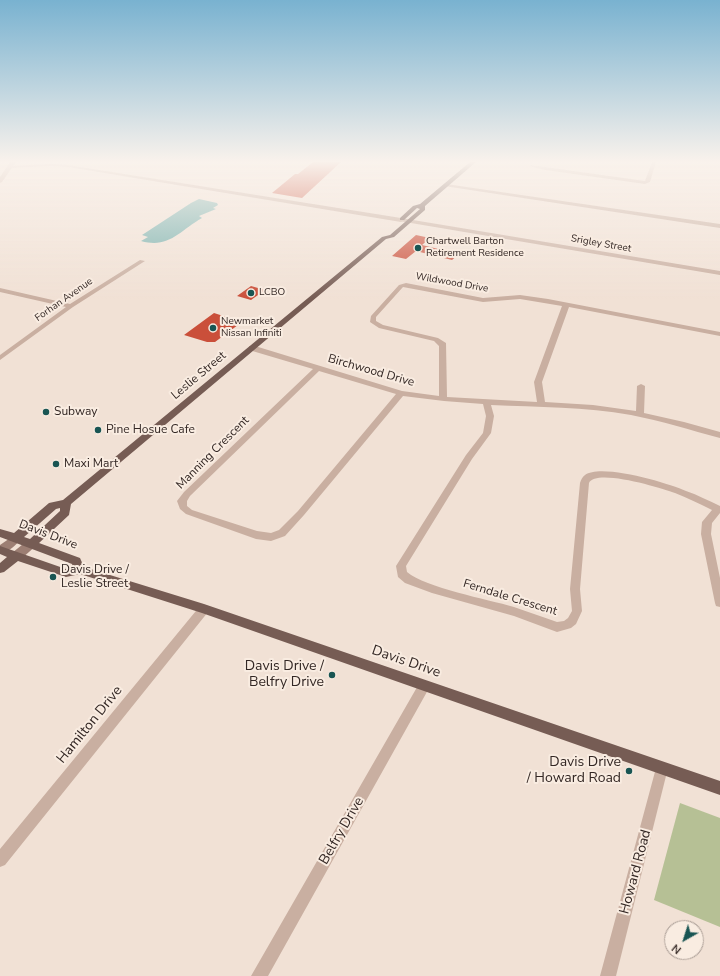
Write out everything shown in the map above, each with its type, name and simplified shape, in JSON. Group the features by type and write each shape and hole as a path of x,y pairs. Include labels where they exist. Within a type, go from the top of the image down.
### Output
{"main road":[{"name":"Leslie Street","path":"384,238 383,234 414,208"},
{"name":"Leslie Street","path":"0,550 53,506 66,503 384,238 392,236 423,210 422,208"},
{"name":"Leslie Street","path":"0,569 32,543 65,512 66,503"},
{"name":"Davis Drive","path":"0,533 32,543 76,561 80,570"},
{"name":"Davis Drive","path":"0,550 66,573 80,570 204,609 720,788"}],"street":[{"path":"324,208 401,220"},
{"path":"597,208 720,226"},
{"name":"Srigley Street","path":"401,220 720,273"},
{"name":"Forhan Avenue","path":"0,358 71,306 142,261"},
{"name":"Wildwood Drive","path":"442,399 443,346 441,342 436,339 381,327 373,322 373,317 398,288 406,285 483,300 520,297 720,334"},
{"path":"0,290 71,306"},
{"path":"566,306 538,382 541,405 581,407 640,414 720,435"},
{"name":"Birchwood Drive","path":"252,348 401,393 442,399 487,403 541,405"},
{"name":"Manning Crescent","path":"318,368 187,494 182,501 183,507 189,512 256,535 271,537 282,533 301,514 401,393"},
{"path":"640,414 641,386"},
{"name":"Ferndale Crescent","path":"487,403 490,416 487,433 469,457 401,566 402,574 409,580 436,590 515,612 558,627 567,625 572,621 577,611 575,589 584,483 588,476 603,474 648,482 678,491 719,510"},
{"path":"719,510 707,522 706,534 720,603"},
{"name":"Hamilton Drive","path":"0,860 204,609"},
{"name":"Belfry Drive","path":"259,976 424,686"},
{"name":"Howard Road","path":"608,976 662,768"}],"green space":[{"path":"680,803 720,818 720,927 654,900"}],"water":[{"path":"184,208 214,208 216,209 199,216 202,218 167,241 151,243 141,241 148,237 142,235"}],"building":[{"name":"Chartwell Barton Retirement Residence","path":"416,235 430,238 422,245 459,254 452,260 416,251 406,259 392,256"},
{"name":"LCBO","path":"251,286 265,290 251,300 237,296"},
{"name":"Newmarket Nissan Infiniti","path":"214,313 242,322 215,342 207,342 184,335"}],"place":[{"name":"Chartwell Barton Retirement Residence","path":"418,248"},
{"name":"LCBO","path":"251,293"},
{"name":"Newmarket Nissan Infiniti","path":"213,328"},
{"name":"Subway","path":"46,412"},
{"name":"Pine Hosue Cafe","path":"98,430"},
{"name":"Maxi Mart","path":"56,464"},
{"name":"Davis Drive / Leslie Street","path":"53,577"},
{"name":"Davis Drive / Belfry Drive","path":"332,675"},
{"name":"Davis Drive / Howard Road","path":"629,771"}]}
